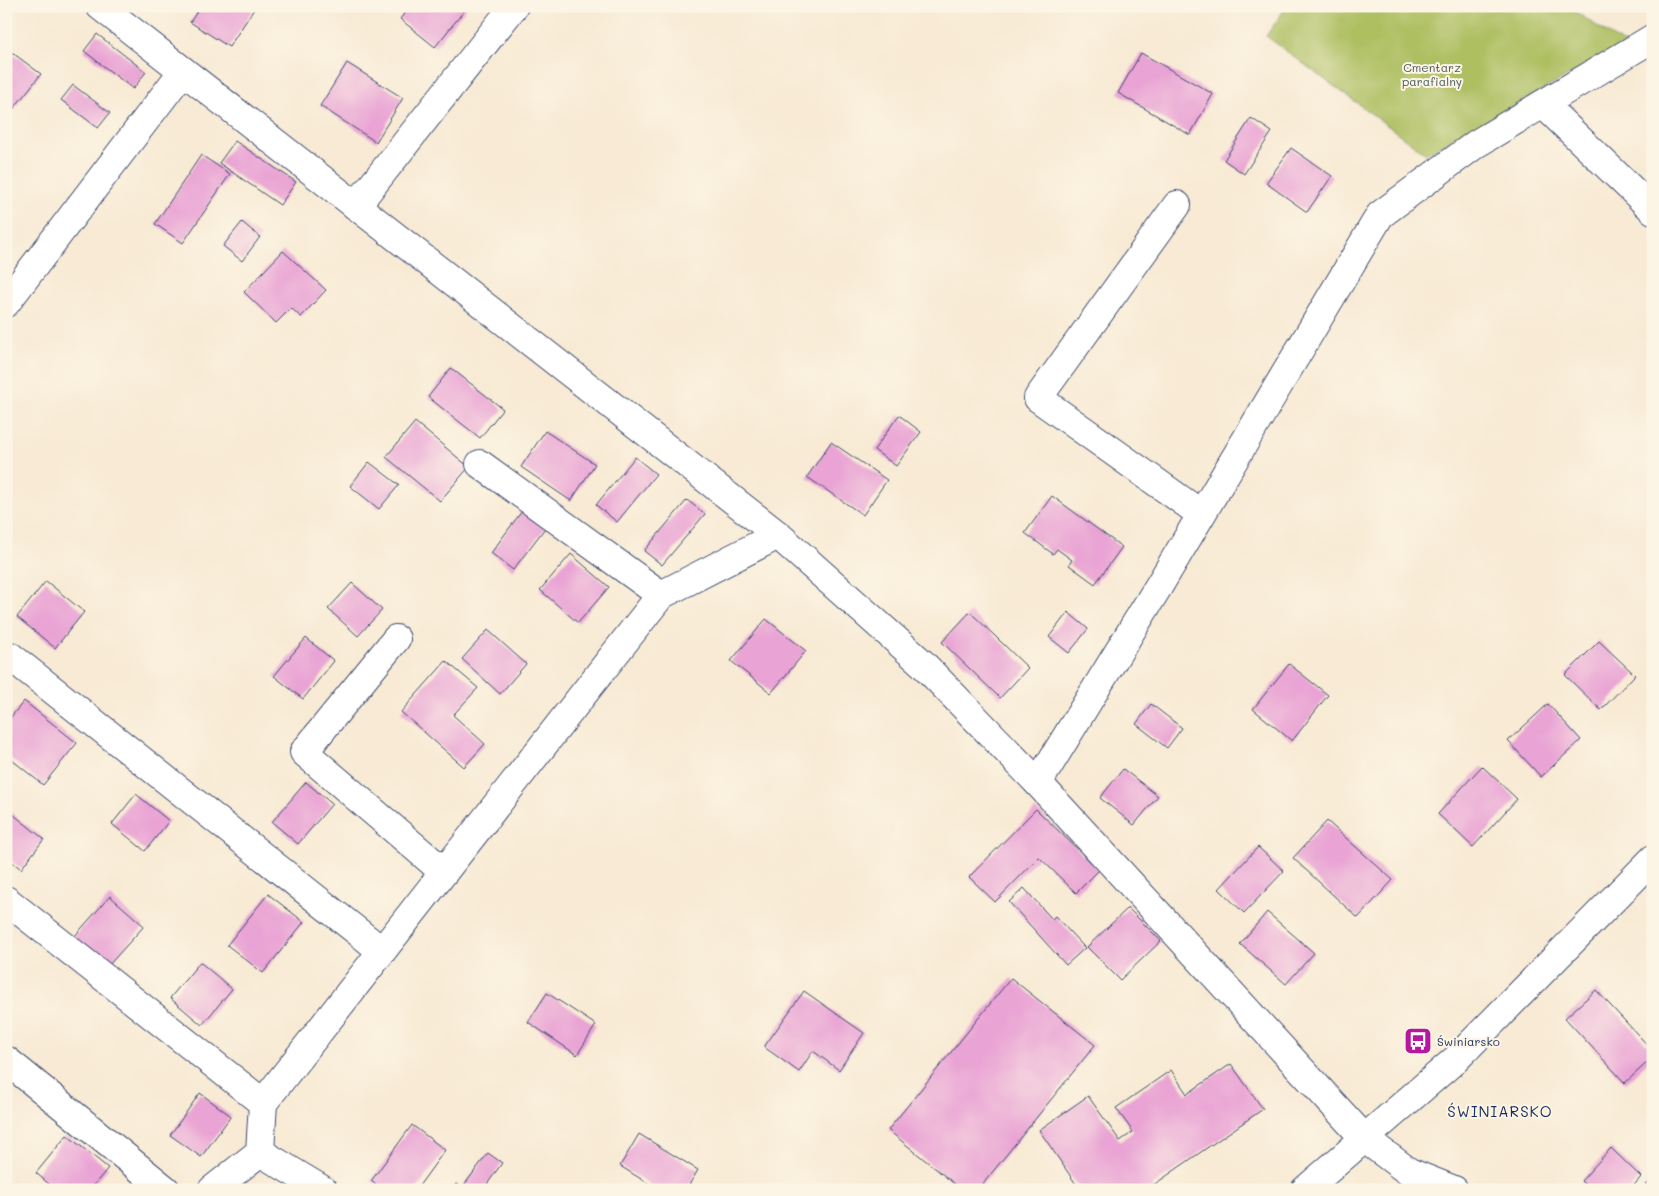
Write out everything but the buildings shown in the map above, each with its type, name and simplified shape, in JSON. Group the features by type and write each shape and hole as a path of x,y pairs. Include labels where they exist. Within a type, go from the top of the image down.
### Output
{"street":[{"path":"100,6 778,535 923,664 1038,783 1365,1139 1409,1172 1454,1190"},
{"path":"356,206 514,6"},
{"path":"1038,783 1380,215 1476,144 1653,38"},
{"path":"6,303 182,71"},
{"path":"1543,104 1653,210"},
{"path":"1177,205 1038,398 1201,514"},
{"path":"480,464 661,595"},
{"path":"212,1190 260,1152 263,1104 661,595 778,535"},
{"path":"396,639 304,752 444,872"},
{"path":"10,656 382,951"},
{"path":"1305,1190 1456,1059 1653,859"},
{"path":"6,900 263,1104"},
{"path":"6,1060 166,1190"},
{"path":"260,1152 323,1190"}],"green space":[{"name":"Cmentarz parafialny","path":"1287,6 1567,6 1625,45 1426,154 1266,36"}],"place":[{"name":"Świniarsko","path":"1418,1041"}],"district":[{"name":"ŚWINIARSKO","path":"1500,1111"}]}
